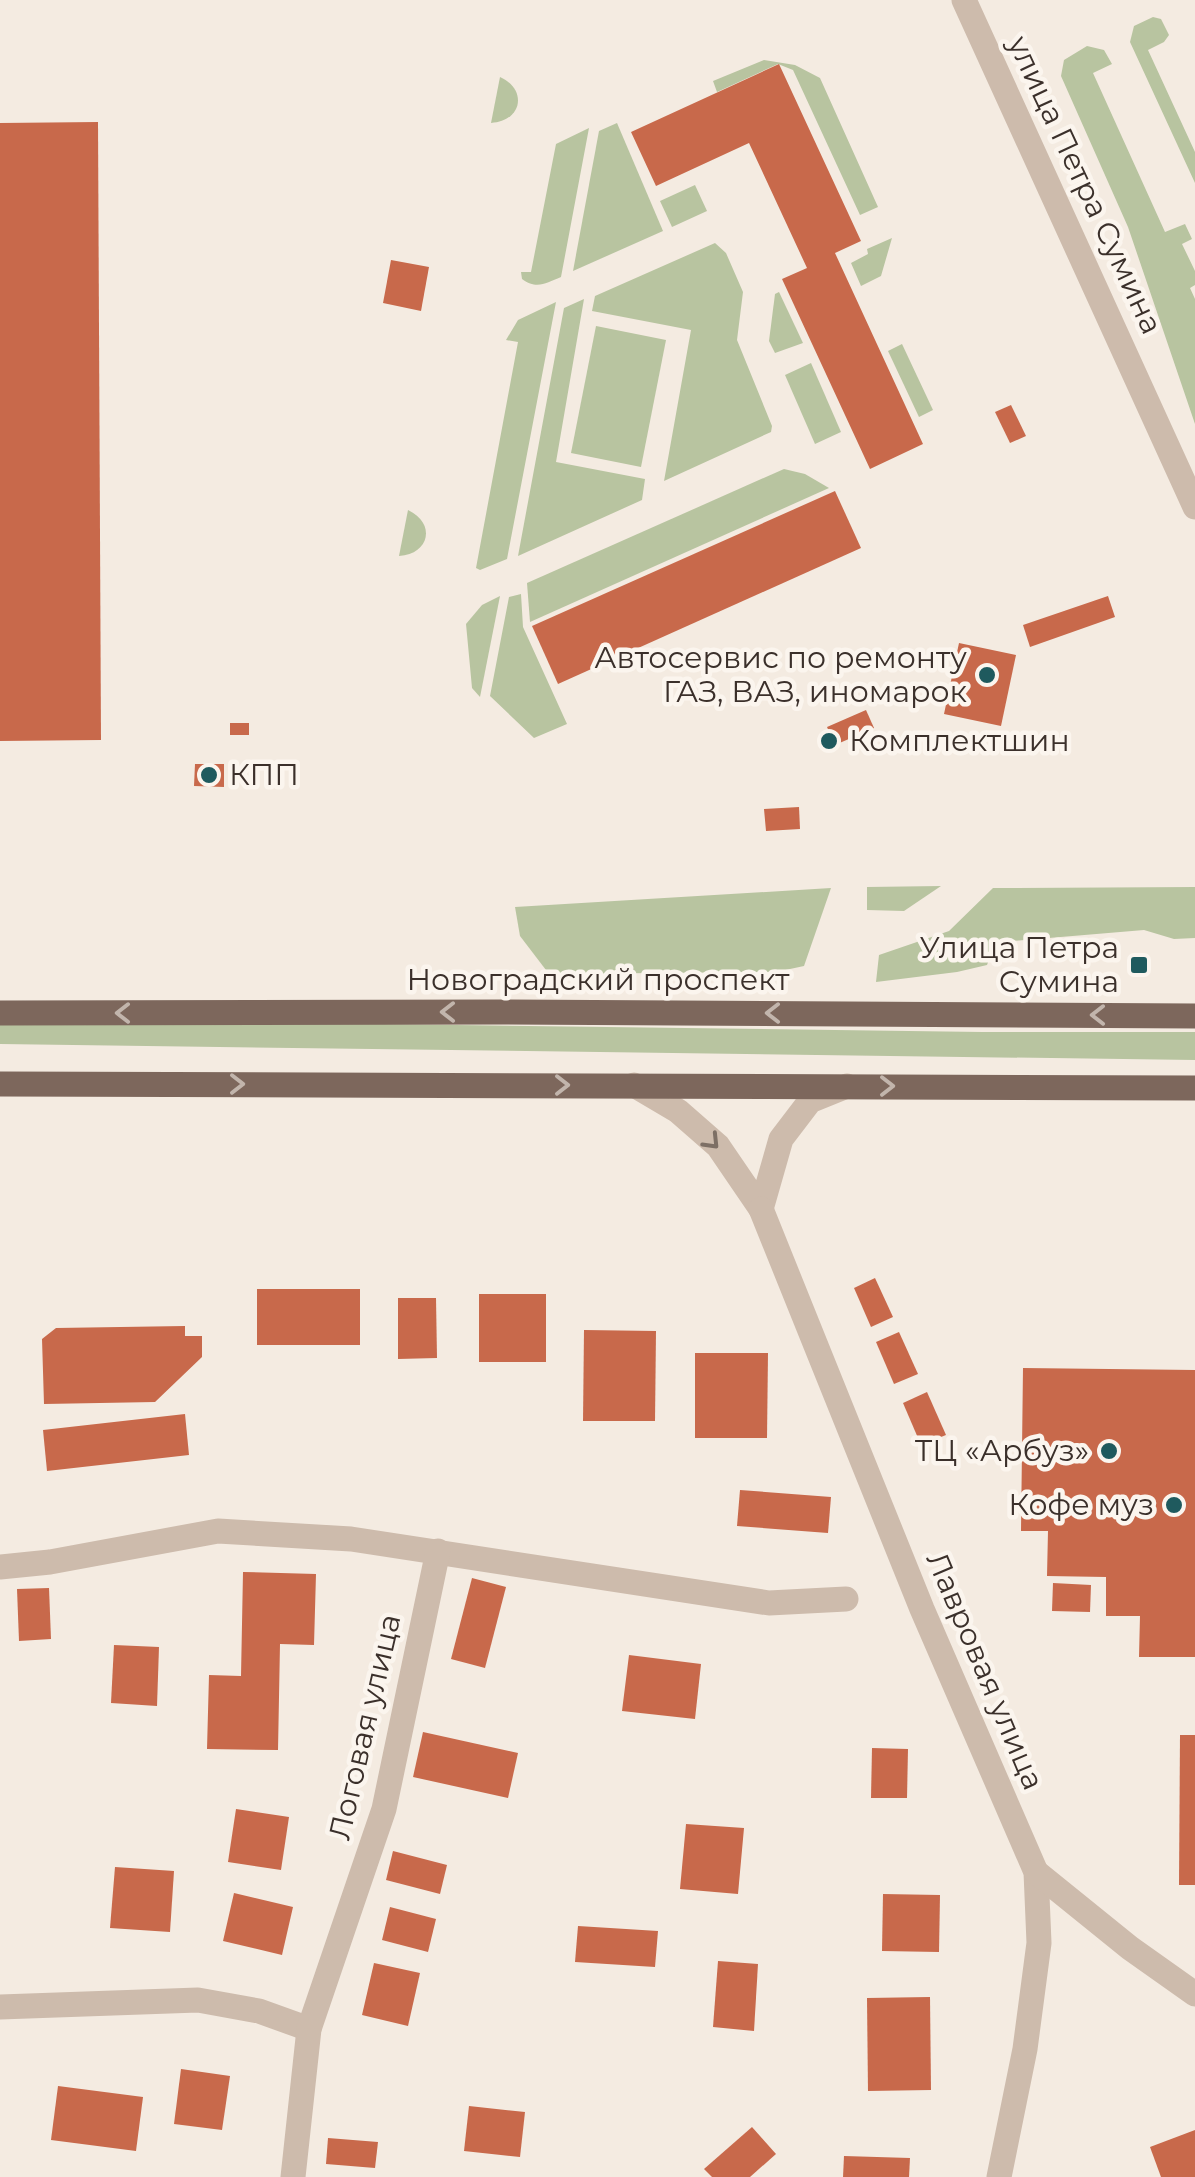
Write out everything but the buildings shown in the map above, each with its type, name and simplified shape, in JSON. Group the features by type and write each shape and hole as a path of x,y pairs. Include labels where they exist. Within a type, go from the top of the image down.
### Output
{"main road":[{"name":"Новоградский проспект","path":"0,1013 1195,1016"},
{"path":"0,1084 1195,1088"}],"street":[{"name":"улица Петра Сумина","path":"964,0 1195,507"},
{"name":"Лавровая улица","path":"634,1085 678,1110 718,1146 761,1208 922,1608 1036,1872 1039,1943 1025,2049 999,2177"},
{"path":"761,1208 780,1139 810,1101 847,1086"},
{"path":"0,1566 50,1562 218,1531 351,1538 768,1603 846,1598"},
{"name":"Логовая улица","path":"293,2177 309,2028 384,1810 438,1551"},
{"path":"1036,1872 1130,1948 1195,1994"},
{"path":"0,2007 198,2000 259,2011 309,2028"}],"green space":[{"path":"1153,17 1161,19 1169,35 1148,50 1195,152 1195,183 1130,42 1134,26"},
{"path":"1087,46 1104,50 1112,64 1093,73 1165,232 1185,224 1192,239 1182,244 1195,271 1195,285 1190,288 1195,299 1195,424 1128,227 1061,76 1064,60"},
{"path":"764,60 795,65 820,78 878,207 860,215 793,70 778,64 717,92 713,81"},
{"path":"500,77 515,89 518,104 509,117 491,123"},
{"path":"617,123 663,231 573,271 599,131"},
{"path":"589,128 561,277 532,284 522,279 521,272 531,272 556,144"},
{"path":"695,185 707,211 672,227 660,201"},
{"path":"892,238 881,276 861,286 851,263 868,254 867,249"},
{"path":"715,243 726,253 743,292 737,340 772,426 771,432 664,481 691,330 592,311 595,296"},
{"path":"779,292 803,343 775,353 769,341 775,294"},
{"path":"584,299 556,462 645,479 642,500 518,556 564,308"},
{"path":"556,302 507,559 480,570 476,568 518,342 506,340 518,320"},
{"path":"596,326 666,340 641,467 571,453"},
{"path":"902,344 933,410 919,417 888,351"},
{"path":"811,363 841,432 815,444 785,375"},
{"path":"784,469 805,474 829,488 530,622 527,583"},
{"path":"408,510 423,522 426,537 417,550 399,556"},
{"path":"521,594 523,627 567,724 534,738 490,696 509,597"},
{"path":"500,596 480,697 472,688 466,624 482,605"},
{"path":"941,886 904,911 867,910 867,887"},
{"path":"1195,887 1195,938 1174,939 1144,930 1012,941 994,946 987,965 876,982 879,955 949,931 993,888"},
{"path":"831,888 804,966 776,972 549,974 520,936 515,907"},
{"path":"0,1019 1195,1032 1195,1060 0,1044"}],"place":[{"name":"Автосервис по ремонту ГАЗ, ВАЗ, иномарок","path":"987,675"},
{"name":"Комплектшин","path":"829,741"},
{"name":"КПП","path":"209,775"},
{"name":"Улица Петра Сумина","path":"1139,965"},
{"name":"ТЦ «Арбуз»","path":"1109,1451"},
{"name":"Кофе муз","path":"1174,1505"}]}
